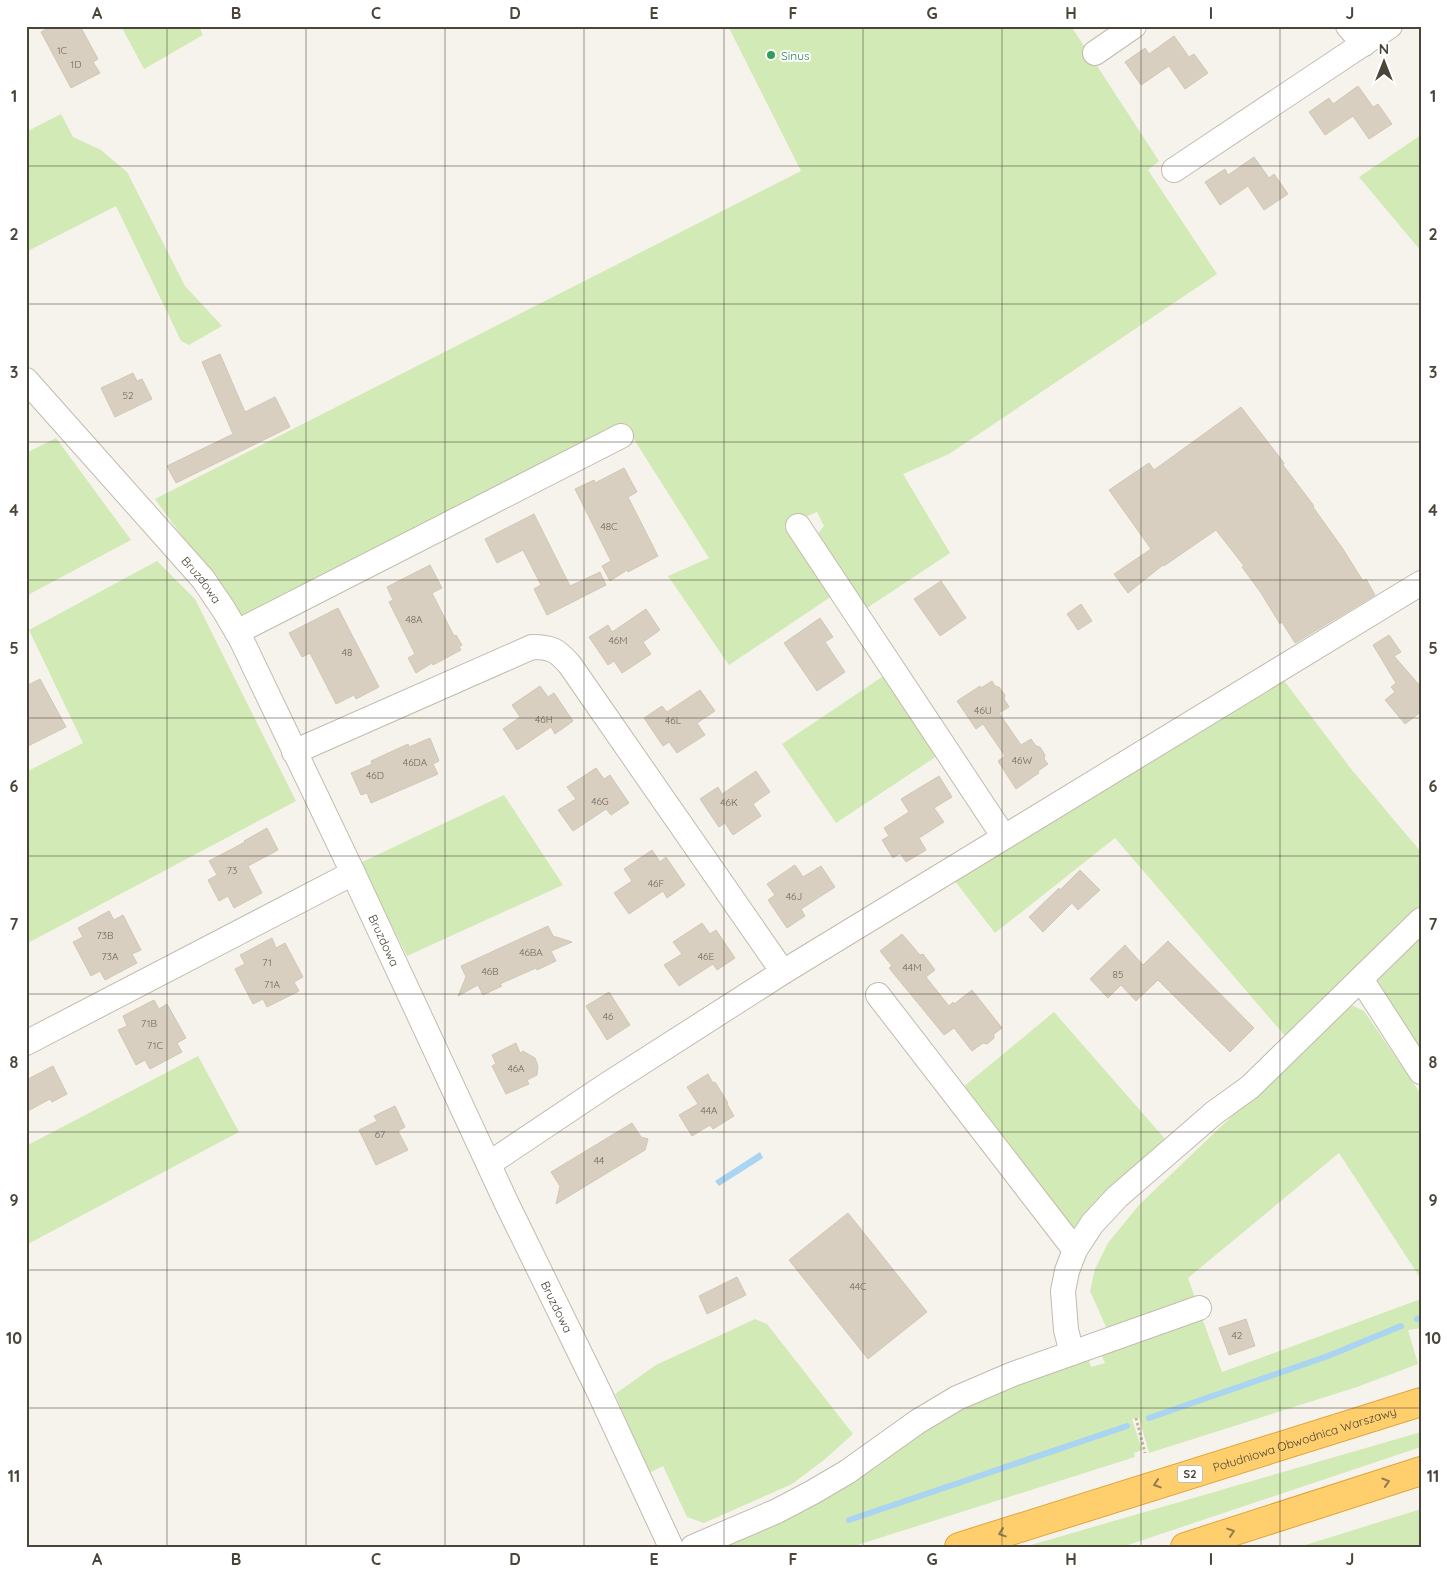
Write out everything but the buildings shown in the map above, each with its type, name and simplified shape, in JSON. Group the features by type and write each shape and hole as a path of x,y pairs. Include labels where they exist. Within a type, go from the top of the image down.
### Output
{"highway":[{"name":"Południowa Obwodnica Warszawy","path":"959,1547 1421,1402"},
{"path":"1185,1547 1421,1472"}],"street":[{"path":"1095,53 1134,26"},
{"path":"1348,26 1364,44"},
{"path":"1174,170 1390,26"},
{"name":"Bruzdowa","path":"26,380 202,579 237,632 353,873 490,1163 507,1204 599,1392 671,1547"},
{"path":"237,632 621,436"},
{"path":"798,526 1004,837"},
{"path":"490,1163 605,1086 783,972 1232,700 1421,583"},
{"path":"294,752 532,647 551,648 559,652 570,665 783,972"},
{"path":"26,1043 353,873"},
{"path":"1072,1353 1066,1330 1063,1291 1067,1271 1075,1250 1092,1224 1117,1197 1214,1113 1250,1087 1421,920"},
{"path":"1361,979 1421,1072"},
{"path":"878,996 1075,1250"},
{"path":"693,1547 777,1511 813,1492 847,1472 916,1422 956,1398 1013,1374 1199,1308"}],"path":[{"path":"1136,1418 1145,1453"}],"green space":[{"path":"121,26 199,26 203,35 144,69"},
{"path":"728,26 1071,26 1159,161 1148,170 1217,274 949,454 903,474 950,553 864,610 815,537 824,526 817,512 784,526 832,596 729,665 668,576 709,558 625,425 242,619 155,499 801,171"},
{"path":"61,114 73,137 101,150 127,172 185,286 222,326 189,345 181,341 116,206 26,252 26,132"},
{"path":"1421,135 1421,251 1359,177"},
{"path":"56,438 131,540 26,596 26,453"},
{"path":"157,561 195,599 296,801 26,944 26,772 83,743 29,630"},
{"path":"885,675 940,754 836,823 782,744"},
{"path":"1282,678 1352,770 1421,852 1421,909 1285,1036 1115,838 995,933 951,876"},
{"path":"504,795 563,885 407,956 360,863"},
{"path":"1421,935 1421,1051 1376,978"},
{"path":"1349,1004 1364,1011 1421,1094 1421,1279 1339,1153 1188,1278 1195,1298 1107,1329 1090,1291 1095,1269 1108,1243 1139,1205"},
{"path":"1054,1012 1166,1140 1073,1228 962,1088"},
{"path":"198,1056 239,1132 26,1245 26,1146"},
{"path":"1421,1299 1421,1328 1408,1330 1418,1364 1357,1387 1149,1453 1139,1418 1132,1419 1142,1450 1134,1453 1135,1457 851,1547 713,1547 949,1412 991,1394 1088,1358 1091,1367 1105,1363 1100,1352 1202,1318 1222,1372"},
{"path":"755,1319 767,1324 853,1434 824,1460 792,1484 704,1523 687,1517 663,1466 649,1473 615,1394 656,1365"},
{"path":"1421,1432 1421,1447 1122,1547 1024,1547"},
{"path":"1421,1509 1421,1547 1299,1547"}],"water":[{"path":"760,1152 763,1158 719,1186 715,1181"}],"waterway":[{"path":"1417,1319 1421,1318"},
{"path":"1149,1418 1328,1356 1401,1326"},
{"path":"849,1520 1127,1426"}],"place":[{"name":"Sinus","path":"771,55"}]}
